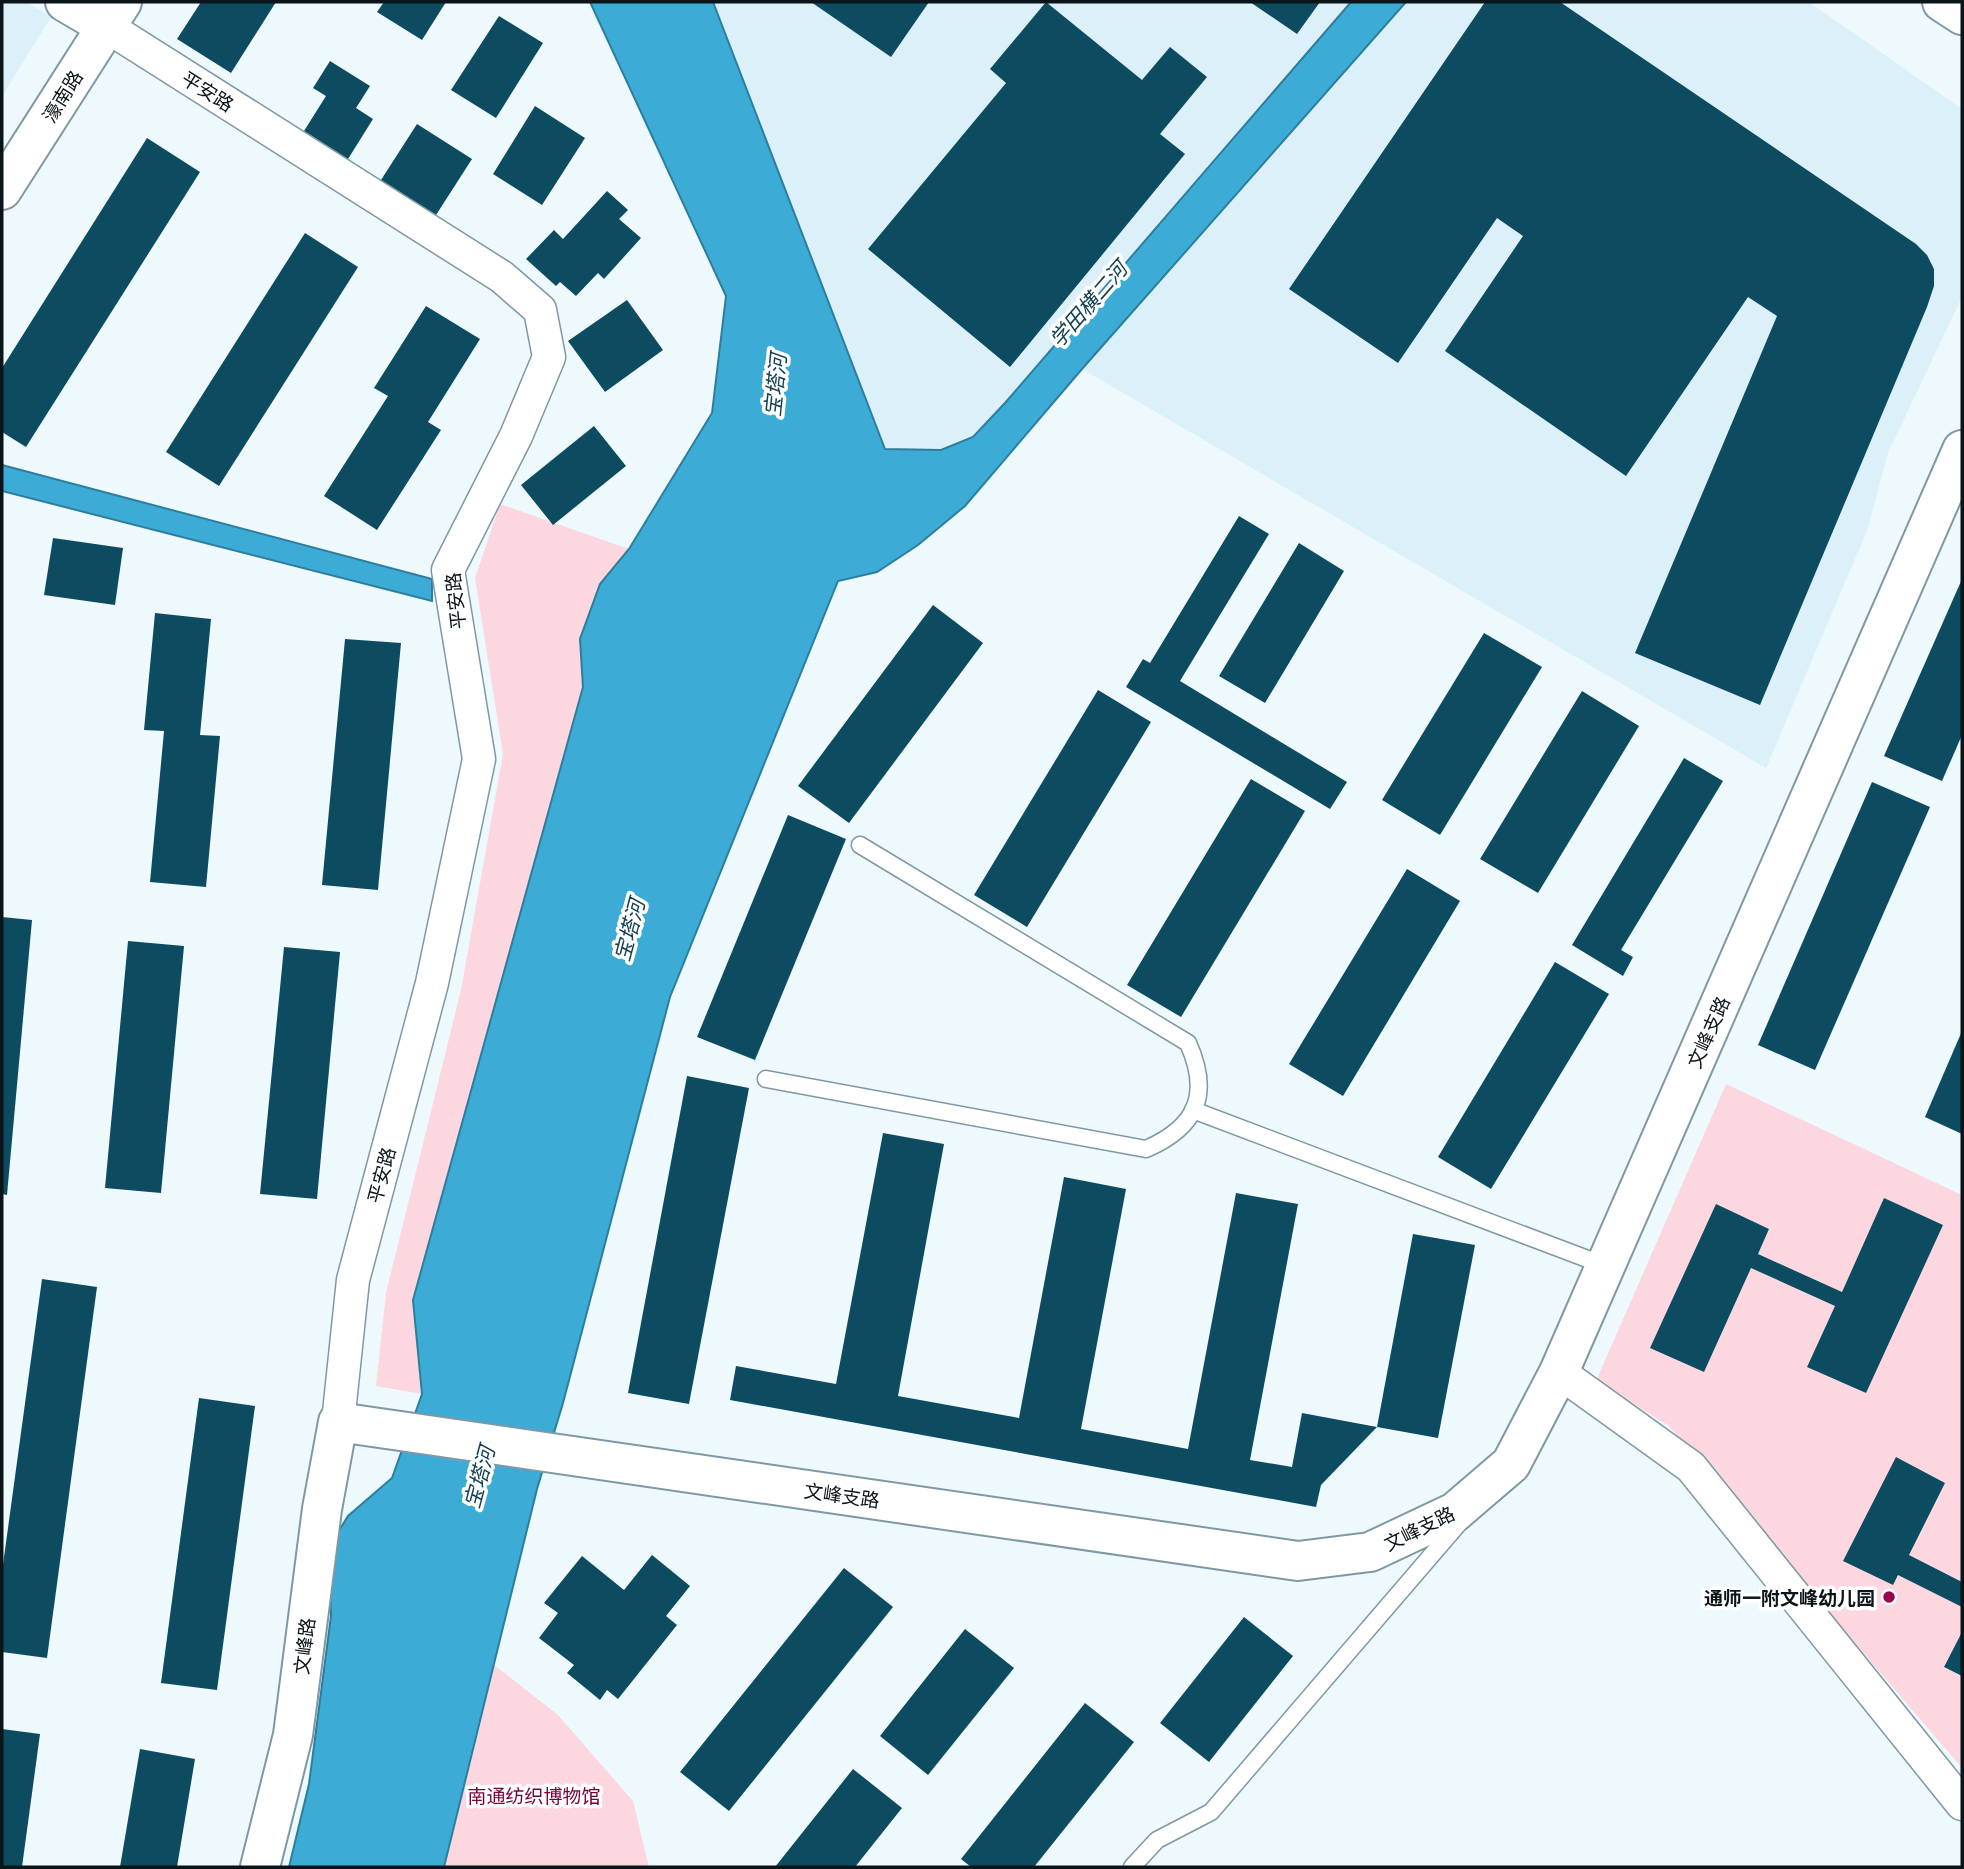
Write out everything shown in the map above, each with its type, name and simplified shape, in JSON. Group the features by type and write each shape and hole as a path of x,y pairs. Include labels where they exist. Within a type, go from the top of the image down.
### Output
{"street":[{"name":"平安路","path":"65,2 114,14 502,277 540,310 549,357 516,436 448,570 479,759 432,983 353,1280 338,1422"},
{"path":"1942,2 1962,15"},
{"name":"濠南路","path":"2,190 114,14"},
{"name":"文峰支路","path":"338,1422 1298,1561 1370,1552 1455,1512 1510,1464 1559,1372 1962,450"},
{"path":"1559,1372 1691,1467 1962,1804"},
{"name":"文峰路","path":"260,1867 293,1735 321,1509 338,1422"}],"lane":[{"path":"766,1079 1146,1149 1167,1140 1184,1126 1193,1110 1200,1085 1197,1063 1188,1043 860,845"},
{"path":"1193,1110 1606,1266"},
{"path":"1132,1867 1157,1840 1212,1812 1510,1464"}],"shaded area":[{"path":"2,2 26,2 51,17 2,96"},
{"path":"713,2 1351,2 1005,403 973,437 942,450 885,449"},
{"path":"1406,2 1809,2 1962,109 1962,297 1888,453 1867,531 1766,768 1082,369"}],"green space":[{"path":"500,504 629,549 600,584 580,639 583,687 413,1300 422,1394 376,1386 386,1293 461,990 503,754 475,578"},
{"name":"通师一附文峰幼儿园","path":"1726,1084 1962,1195 1962,1582 1909,1555 1945,1483 1897,1458 1844,1560 1893,1585 1898,1575 1962,1607 1962,1632 1944,1667 1962,1676 1962,1768 1669,1426 1596,1381","holes":["1884,1199 1942,1225 1865,1393 1807,1366 1835,1306 1751,1268 1704,1372 1650,1348 1716,1205 1769,1229 1758,1254 1842,1292"]},
{"name":"南通纺织博物馆","path":"493,1664 558,1715 633,1801 649,1867 444,1867"}],"water":[{"name":"宝塔河","path":"590,2 713,2 885,449 941,450 973,437 1005,403 1351,2 1406,2 1082,369 965,506 918,545 877,572 838,581 670,997 563,1403 537,1489 444,1867 289,1867 309,1784 331,1616 329,1547 348,1516 392,1478 422,1394 413,1300 583,687 580,639 600,584 629,549 712,413 726,296"},
{"path":"2,465 432,579 432,601 2,491"}],"building":[{"path":"201,2 276,2 231,73 177,39"},
{"path":"384,2 446,2 422,40 377,12"},
{"path":"811,2 929,2 891,57"},
{"path":"1046,2 1142,80 1170,47 1207,77 1160,134 1185,154 1010,367 868,249 1006,83 990,69"},
{"path":"1250,2 1320,2 1297,34"},
{"path":"1485,2 1560,2 1916,244 1927,255 1934,269 1934,286 1927,307 1760,705 1635,653 1777,316 1748,297 1626,476 1445,351 1523,236 1497,218 1398,363 1289,289"},
{"path":"499,16 543,43 496,118 451,90"},
{"path":"330,61 370,86 356,108 373,119 348,159 304,131 326,96 313,88"},
{"path":"535,106 585,138 542,205 493,174"},
{"path":"417,124 472,159 436,215 381,180"},
{"path":"147,138 200,172 26,447 2,432 2,368"},
{"path":"607,191 628,210 619,219 641,238 604,279 598,273 576,296 560,282 556,286 526,259 554,230 563,239"},
{"path":"305,233 358,267 219,486 166,452"},
{"path":"627,300 663,350 605,392 568,341"},
{"path":"426,306 480,339 428,422 441,430 377,530 324,496 388,396 374,388"},
{"path":"594,426 626,466 553,525 521,485"},
{"path":"1239,516 1269,534 1180,681 1347,782 1330,809 1126,687 1143,659 1150,663"},
{"path":"53,538 123,548 115,605 44,595"},
{"path":"1299,543 1344,571 1265,703 1219,676"},
{"path":"1962,579 1962,735 1942,781 1884,756"},
{"path":"933,605 983,643 849,823 798,786"},
{"path":"155,613 211,619 200,735 220,736 206,887 150,882 164,731 144,730"},
{"path":"1484,633 1542,667 1440,835 1382,800"},
{"path":"345,639 401,643 378,890 322,885"},
{"path":"1098,690 1151,722 1027,927 974,895"},
{"path":"1582,691 1639,726 1538,893 1480,859"},
{"path":"1684,758 1723,781 1621,950 1633,957 1623,976 1572,945"},
{"path":"1251,779 1305,811 1181,1017 1127,985"},
{"path":"1872,782 1930,807 1815,1070 1758,1045"},
{"path":"788,815 846,839 755,1060 697,1037"},
{"path":"1407,869 1460,901 1343,1096 1289,1064"},
{"path":"2,917 32,920 7,1195 2,1194"},
{"path":"128,941 184,946 161,1193 105,1188"},
{"path":"284,947 340,952 317,1199 260,1194"},
{"path":"1555,962 1609,994 1491,1189 1438,1157"},
{"path":"1962,1031 1962,1134 1925,1117"},
{"path":"687,1076 749,1088 689,1404 628,1393"},
{"path":"883,1133 944,1144 898,1396 1019,1418 1064,1177 1126,1189 1081,1429 1188,1449 1236,1193 1298,1204 1250,1460 1292,1467 1302,1413 1377,1427 1321,1485 1316,1507 730,1400 736,1366 836,1384"},
{"path":"1884,1198 1943,1225 1866,1393 1807,1367 1835,1306 1751,1268 1704,1372 1650,1348 1716,1204 1769,1229 1758,1254 1842,1292"},
{"path":"1413,1234 1475,1245 1438,1438 1377,1427"},
{"path":"42,1279 97,1287 47,1658 2,1652 2,1572"},
{"path":"199,1398 255,1406 217,1690 161,1683"},
{"path":"1896,1457 1945,1483 1909,1555 1962,1582 1962,1607 1898,1575 1893,1585 1843,1561"},
{"path":"652,1555 690,1586 666,1616 677,1625 618,1699 607,1690 600,1700 567,1673 574,1665 539,1638 558,1613 544,1603 582,1556 624,1590"},
{"path":"844,1568 893,1607 729,1811 680,1772"},
{"path":"1244,1617 1293,1656 1209,1762 1160,1723"},
{"path":"965,1629 1014,1668 928,1775 880,1736"},
{"path":"1962,1632 1962,1676 1944,1667"},
{"path":"1085,1703 1134,1742 1034,1867 971,1867 961,1859"},
{"path":"2,1729 40,1734 22,1867 2,1867"},
{"path":"140,1749 195,1759 177,1867 120,1867"},
{"path":"853,1769 902,1808 855,1867 775,1867"}],"place":[{"name":"通师一附文峰幼儿园","path":"1889,1597"}],"water label":[{"name":"学田横二河","path":"1088,304"}]}
